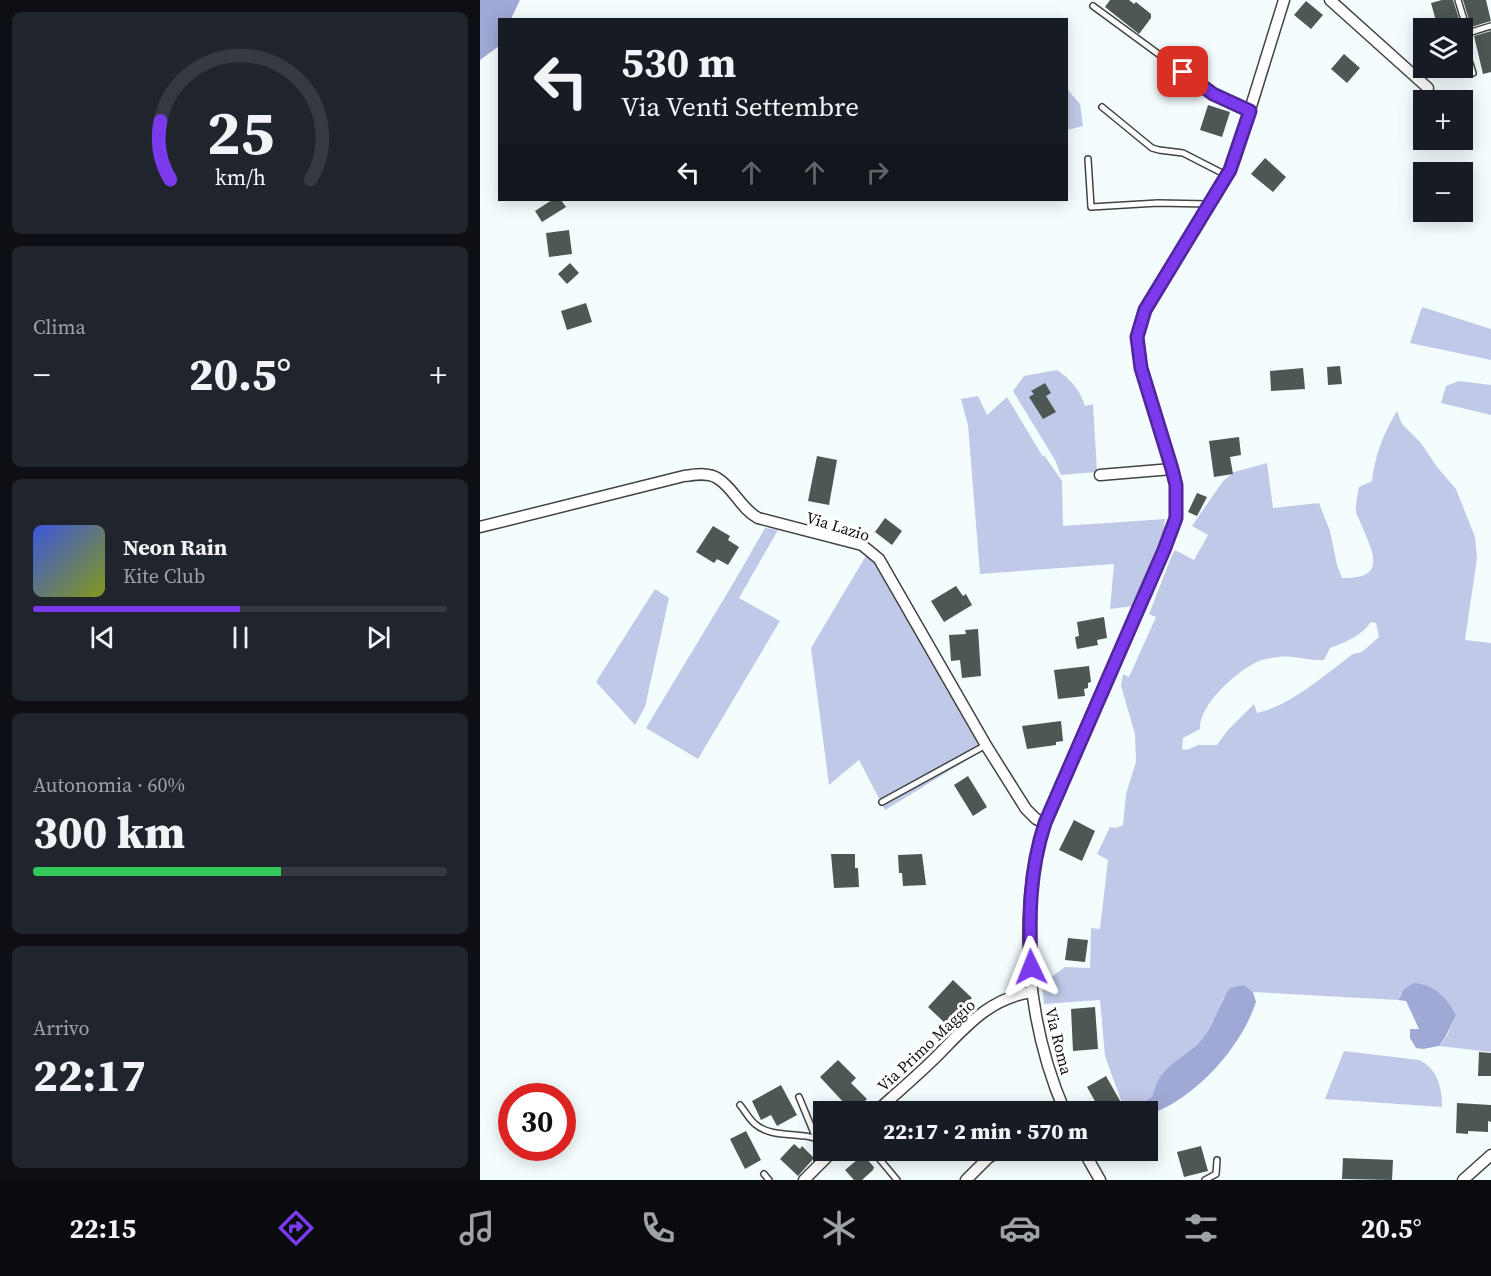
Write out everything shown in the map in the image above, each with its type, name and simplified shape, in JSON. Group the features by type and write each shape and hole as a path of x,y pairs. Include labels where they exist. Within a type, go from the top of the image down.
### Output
{"street":[{"name":"Via Roma","path":"1061,1101 1050,1074 1032,992 1029,899 1035,858 1045,823 1173,528 1177,506 1172,469 1141,368 1137,337 1145,310 1235,158 1284,0"},
{"path":"1330,0 1428,88"},
{"path":"1100,475 1172,469"},
{"name":"Via Lazio","path":"480,527 684,476 702,474 717,477 749,513 758,518 862,545 879,559 986,745 1026,809 1036,819 1045,823"},
{"name":"Via Primo Maggio","path":"888,1101 979,1014 1000,1002 1032,992"},
{"path":"1467,1179 1491,1155"},
{"path":"810,1178 825,1161"},
{"path":"966,1180 985,1161"},
{"path":"1089,1161 1100,1180"}],"lane":[{"path":"1458,0 1463,18"},
{"path":"1093,6 1213,94 1250,111"},
{"path":"1473,31 1491,26"},
{"path":"1102,107 1152,148 1183,153 1226,175"},
{"path":"1089,159 1091,207 1158,203 1209,204"},
{"path":"882,802 986,745"},
{"path":"799,1097 813,1131"},
{"path":"740,1105 755,1124 762,1128 784,1134 813,1138"},
{"path":"1205,1180 1216,1174 1217,1160"},
{"path":"881,1161 897,1180"},
{"path":"764,1174 769,1180"}],"shaded area":[{"path":"480,0 520,0 511,18 498,18 498,47 480,60"},
{"path":"1068,90 1080,104 1083,126 1068,130"},
{"path":"1422,307 1491,329 1491,360 1410,343"},
{"path":"1057,370 1074,385 1085,406 1093,404 1097,472 1061,475 1055,460 1013,391 1024,376"},
{"path":"1459,381 1491,385 1491,415 1441,403 1446,386"},
{"path":"978,396 987,415 1007,397 1043,457 1044,455 1062,481 1063,526 1165,519 1164,529 1133,606 1110,609 1114,564 980,574 968,425 961,399"},
{"path":"1397,411 1402,424 1421,443 1456,489 1475,537 1477,558 1465,640 1491,643 1491,1052 1439,1046 1447,1036 1456,1015 1401,993 1398,1000 1253,992 1244,985 1223,998 1205,1036 1155,1087 1152,1097 1145,1101 1121,1101 1105,1056 1100,1000 1044,1004 1042,984 1065,967 1090,968 1091,928 1100,929 1108,860 1097,854 1110,827 1116,828 1123,825 1126,794 1136,762 1135,734 1121,686 1123,674 1129,677 1156,617 1149,614 1172,555 1175,550 1194,560 1208,535 1192,526 1223,481 1234,472 1267,463 1273,508 1319,503 1330,531 1342,578 1366,574 1371,569 1373,555 1357,514 1356,502 1359,487 1372,481 1384,436","holes":["1371,622 1376,623 1379,637 1362,652 1353,654 1282,704 1257,713 1254,704 1227,731 1217,745 1198,745 1187,750 1182,749 1183,738 1200,729 1201,719 1206,709 1221,689 1250,665 1278,657 1324,660 1330,648 1358,635"]},
{"path":"765,528 778,530 739,598 780,621 698,759 646,728"},
{"path":"867,554 879,563 985,749 885,810 859,760 829,785 811,648"},
{"path":"655,589 669,598 645,707 635,725 596,682"},
{"path":"1414,983 1434,989 1456,1015 1439,1046 1416,1048 1410,1038 1410,1029 1419,1029 1406,1001 1398,1000 1404,989"},
{"path":"1244,985 1253,992 1256,1002 1239,1037 1214,1070 1198,1085 1158,1111 1158,1101 1145,1101 1152,1097 1156,1085 1168,1068 1199,1043 1206,1034 1230,988"},
{"path":"1344,1051 1419,1060 1431,1068 1438,1080 1442,1107 1325,1099"}],"building":[{"path":"1110,0 1129,0 1134,4 1136,2 1151,14 1151,18 1139,34 1105,7"},
{"path":"1453,0 1459,18 1435,18 1431,3"},
{"path":"1463,0 1486,0 1491,21 1473,26 1473,18 1468,18"},
{"path":"1306,1 1323,15 1311,29 1294,15"},
{"path":"1491,31 1491,72 1483,74 1474,36"},
{"path":"1344,54 1360,68 1347,83 1331,69"},
{"path":"1208,105 1230,112 1222,137 1200,130"},
{"path":"1265,158 1286,177 1273,192 1251,174"},
{"path":"550,201 562,201 566,207 542,222 535,211"},
{"path":"569,230 572,254 549,257 546,233"},
{"path":"570,263 579,273 567,284 558,274"},
{"path":"586,303 592,322 567,330 561,311"},
{"path":"1340,366 1342,384 1328,385 1327,367"},
{"path":"1303,368 1305,389 1271,391 1270,371"},
{"path":"1045,383 1051,393 1046,396 1056,412 1043,419 1029,397 1034,394 1031,391"},
{"path":"1239,437 1241,455 1230,457 1233,474 1214,477 1209,441"},
{"path":"817,456 837,460 829,505 808,501"},
{"path":"1197,493 1207,497 1197,516 1188,512"},
{"path":"885,518 902,531 892,545 875,532"},
{"path":"713,526 730,536 728,540 739,547 728,565 717,559 714,563 696,552"},
{"path":"956,586 963,596 966,594 972,605 944,622 931,601"},
{"path":"1104,617 1107,638 1097,640 1098,645 1077,649 1075,637 1079,636 1077,622"},
{"path":"978,629 981,676 962,678 960,660 951,661 949,635 966,634 965,630"},
{"path":"1089,666 1091,682 1088,683 1088,688 1084,689 1085,696 1058,699 1054,670"},
{"path":"1061,721 1063,741 1056,742 1056,745 1027,749 1022,726"},
{"path":"968,776 987,807 973,816 954,785"},
{"path":"1074,820 1095,831 1082,861 1059,850"},
{"path":"831,854 855,854 859,887 834,888"},
{"path":"922,854 926,885 903,886 902,873 899,873 898,855"},
{"path":"1068,938 1088,940 1085,962 1065,960"},
{"path":"953,980 972,998 947,1025 928,1007"},
{"path":"1095,1007 1098,1049 1073,1051 1071,1009"},
{"path":"1479,1052 1491,1053 1491,1076 1478,1076"},
{"path":"838,1060 856,1078 851,1083 867,1099 865,1101 842,1101 820,1077"},
{"path":"1106,1076 1120,1101 1095,1101 1087,1087"},
{"path":"781,1085 797,1115 777,1126 771,1115 761,1120 752,1101"},
{"path":"1457,1103 1491,1105 1491,1122 1488,1121 1488,1132 1456,1133"},
{"path":"746,1131 761,1160 745,1169 730,1139"},
{"path":"794,1144 800,1149 802,1146 813,1157 798,1176 780,1159"},
{"path":"1201,1146 1208,1171 1184,1177 1177,1152"},
{"path":"1343,1158 1393,1160 1392,1180 1342,1179"},
{"path":"856,1161 868,1161 874,1167 862,1180 854,1180 845,1170"}],"route":[{"path":"1031,967 1030,890 1038,844 1067,769 1176,518 1176,485 1141,368 1138,355 1138,330 1145,310 1230,170 1250,111 1213,94 1183,72"}]}
